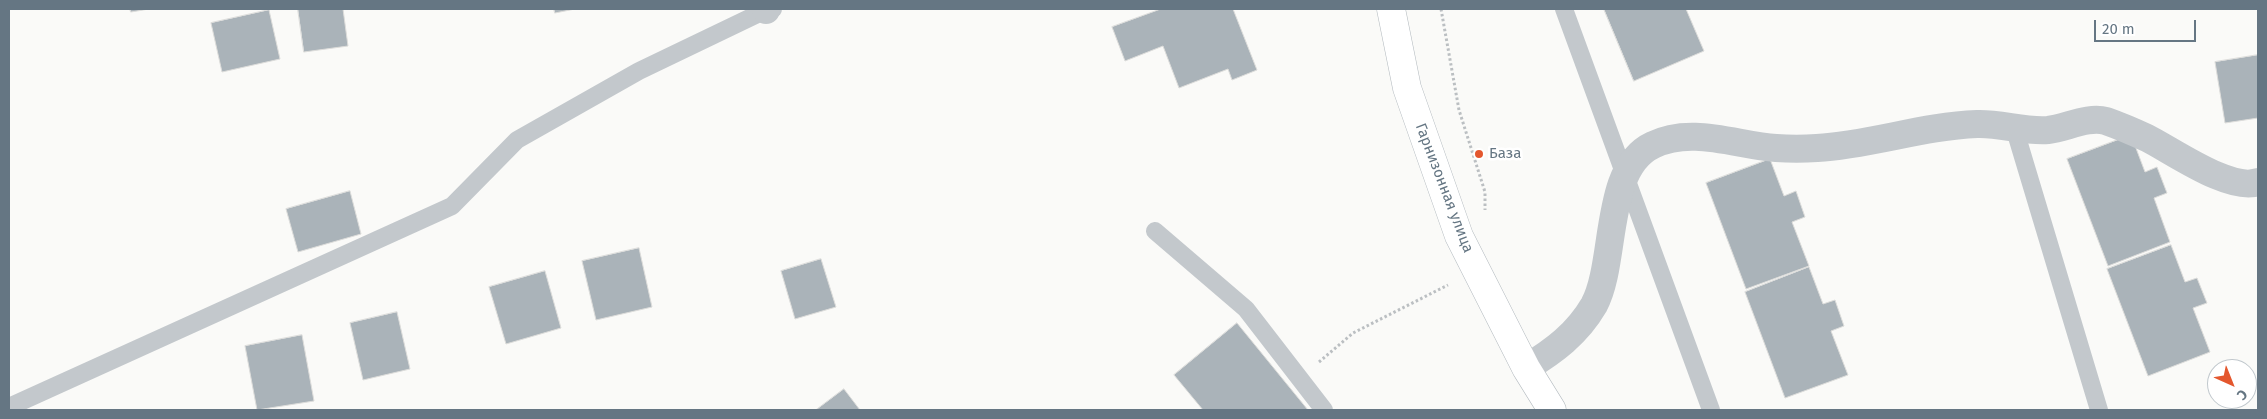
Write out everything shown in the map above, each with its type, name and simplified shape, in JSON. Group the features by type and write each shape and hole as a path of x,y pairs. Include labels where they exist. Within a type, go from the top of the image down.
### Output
{"street":[{"name":"Гарнизонная улица","path":"1390,9 1407,88 1459,236 1526,368 1552,410"},
{"path":"1526,368 1561,345 1579,328 1595,302 1606,262 1612,221 1631,164 1649,146 1671,136 1718,139 1776,148 1818,148 1977,124 2047,130 2077,123 2103,120 2146,138 2206,171 2231,180 2258,182"}],"lane":[{"path":"9,407 452,206 517,140 639,71 768,9"},
{"path":"1564,9 1712,410"},
{"path":"2014,127 2099,410"},
{"path":"1154,231 1246,309 1324,410"}],"path":[{"path":"1441,9 1458,110 1485,192 1484,216"},
{"path":"1300,378 1353,333 1449,285"}],"building":[{"path":"130,9 149,9 131,12"},
{"path":"298,9 343,9 348,46 304,52"},
{"path":"554,9 575,9 555,13"},
{"path":"1161,9 1233,9 1257,70 1232,80 1228,69 1179,88 1163,46 1125,61 1112,27"},
{"path":"1604,9 1686,9 1704,51 1634,81"},
{"path":"269,10 280,59 222,72 211,23"},
{"path":"2258,55 2258,118 2225,123 2215,62"},
{"path":"2131,135 2145,172 2157,167 2167,193 2154,198 2170,242 2108,266 2067,159"},
{"path":"1770,159 1784,196 1796,191 1805,217 1792,222 1809,266 1746,289 1706,183"},
{"path":"350,191 361,234 298,252 286,209"},
{"path":"2171,245 2185,282 2197,278 2207,303 2193,308 2210,352 2148,376 2107,269"},
{"path":"639,248 652,307 596,320 582,261"},
{"path":"821,259 836,307 795,319 781,271"},
{"path":"1809,267 1823,304 1835,300 1844,326 1831,331 1848,375 1785,398 1745,292"},
{"path":"545,271 561,328 506,344 489,287"},
{"path":"397,312 410,369 363,380 350,323"},
{"path":"1237,323 1308,410 1203,410 1174,375"},
{"path":"302,335 314,401 257,410 245,346"},
{"path":"844,389 860,410 816,410"}],"place":[{"name":"База","path":"1479,154"}]}
